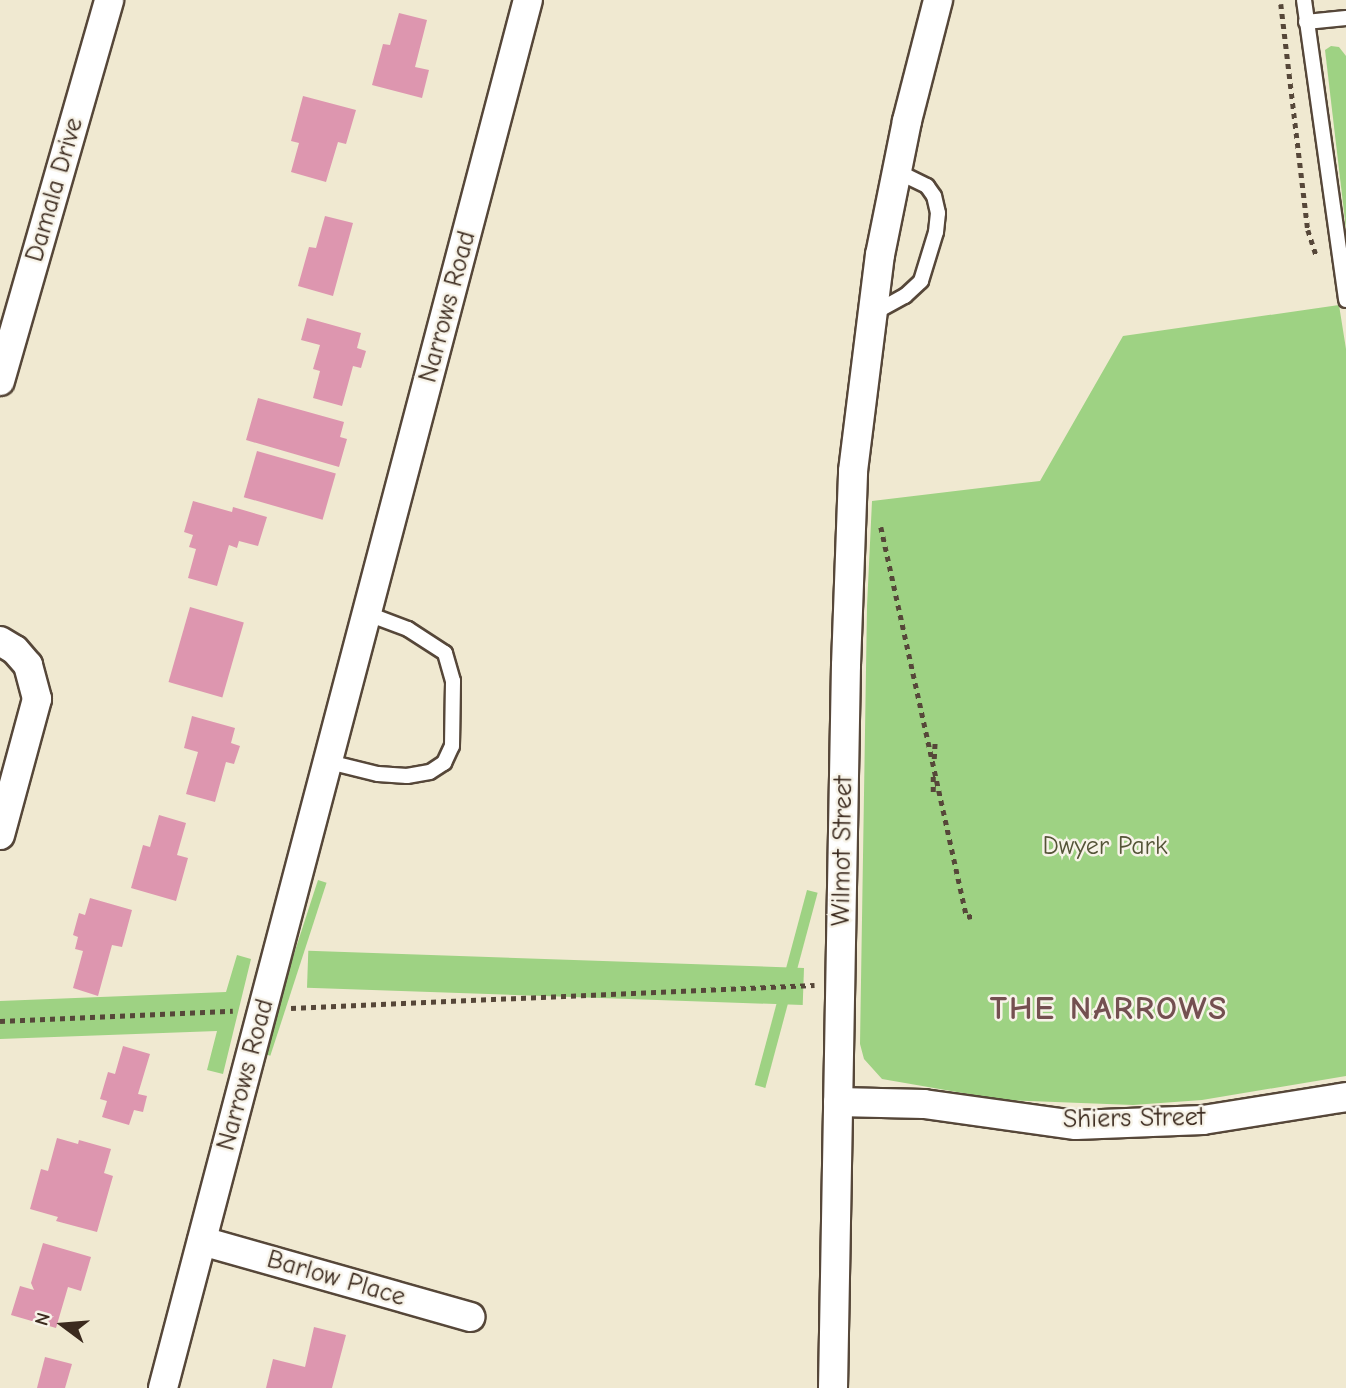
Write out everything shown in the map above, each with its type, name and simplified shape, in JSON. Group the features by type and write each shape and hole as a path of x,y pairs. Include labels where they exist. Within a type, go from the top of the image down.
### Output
{"street":[{"name":"Damala Drive","path":"0,381 109,0"},
{"name":"Narrows Road","path":"163,1388 528,0"},
{"name":"Wilmot Street","path":"833,1388 853,471 870,314 896,171 938,0"},
{"path":"0,641 22,657 32,672 37,699 0,835"},
{"name":"Shiers Street","path":"838,1102 924,1104 1076,1125 1203,1120 1346,1097"},
{"name":"Barlow Place","path":"202,1241 470,1317"}],"lane":[{"path":"1304,0 1346,300"},
{"path":"1307,22 1346,18"},
{"path":"870,314 905,296 920,281 936,232 938,212 934,196 927,186 896,171"},
{"path":"330,761 378,774 407,776 429,772 444,762 452,746 453,681 445,653 408,629 368,614"}],"path":[{"path":"851,522 881,524 967,917 976,915"},
{"path":"933,792 934,741"},
{"path":"290,1008 818,985"},
{"path":"0,1021 242,1011"}],"green space":[{"path":"1331,46 1339,47 1346,56 1346,229 1325,50"},
{"name":"Dwyer Park","path":"1339,305 1346,349 1346,1076 1202,1100 1133,1105 1003,1100 882,1079 864,1059 860,1044 867,606 872,501 1040,481 1123,336"},
{"path":"318,880 327,883 270,1056 262,1053"},
{"path":"807,890 818,893 765,1088 755,1085"},
{"path":"308,951 804,968 803,1005 307,988"},
{"path":"237,955 251,959 223,1074 207,1070 217,1031 0,1039 0,1001 226,992"}],"building":[{"path":"399,13 427,20 415,67 429,70 422,98 372,85 383,44 390,45"},
{"path":"303,96 356,110 346,144 338,142 326,182 291,172 299,143 291,141"},
{"path":"325,216 353,223 333,296 298,286 309,247 316,248"},
{"path":"307,318 361,333 357,348 366,351 361,368 353,366 342,406 313,398 320,371 313,369 320,345 301,340"},
{"path":"258,398 344,422 340,437 347,439 339,467 246,440"},
{"path":"257,451 336,474 323,520 244,497"},
{"path":"193,501 232,512 233,507 267,517 258,546 239,541 237,548 229,545 217,586 188,578 196,549 189,547 193,535 184,532"},
{"path":"190,607 244,622 222,697 169,682"},
{"path":"192,716 235,728 231,743 240,746 234,764 226,762 215,802 186,794 198,752 184,748"},
{"path":"159,815 186,823 177,855 188,858 176,901 131,888 143,845 150,847"},
{"path":"90,898 132,910 122,947 112,945 98,996 73,988 83,951 75,949 78,937 73,935 79,913 85,915"},
{"path":"123,1046 150,1054 138,1094 147,1096 143,1112 134,1110 129,1125 102,1117 107,1101 100,1099 108,1072 115,1074"},
{"path":"57,1138 78,1144 79,1140 111,1149 104,1173 113,1176 97,1232 56,1221 58,1217 30,1209 41,1169 48,1171"},
{"path":"43,1243 91,1257 81,1291 68,1287 56,1328 11,1315 20,1286 34,1290 31,1283"},
{"path":"314,1327 346,1335 332,1388 266,1388 273,1359 305,1367"},
{"path":"45,1357 72,1364 65,1388 37,1388"}],"district":[{"name":"THE NARROWS","path":"1109,1009"}]}
